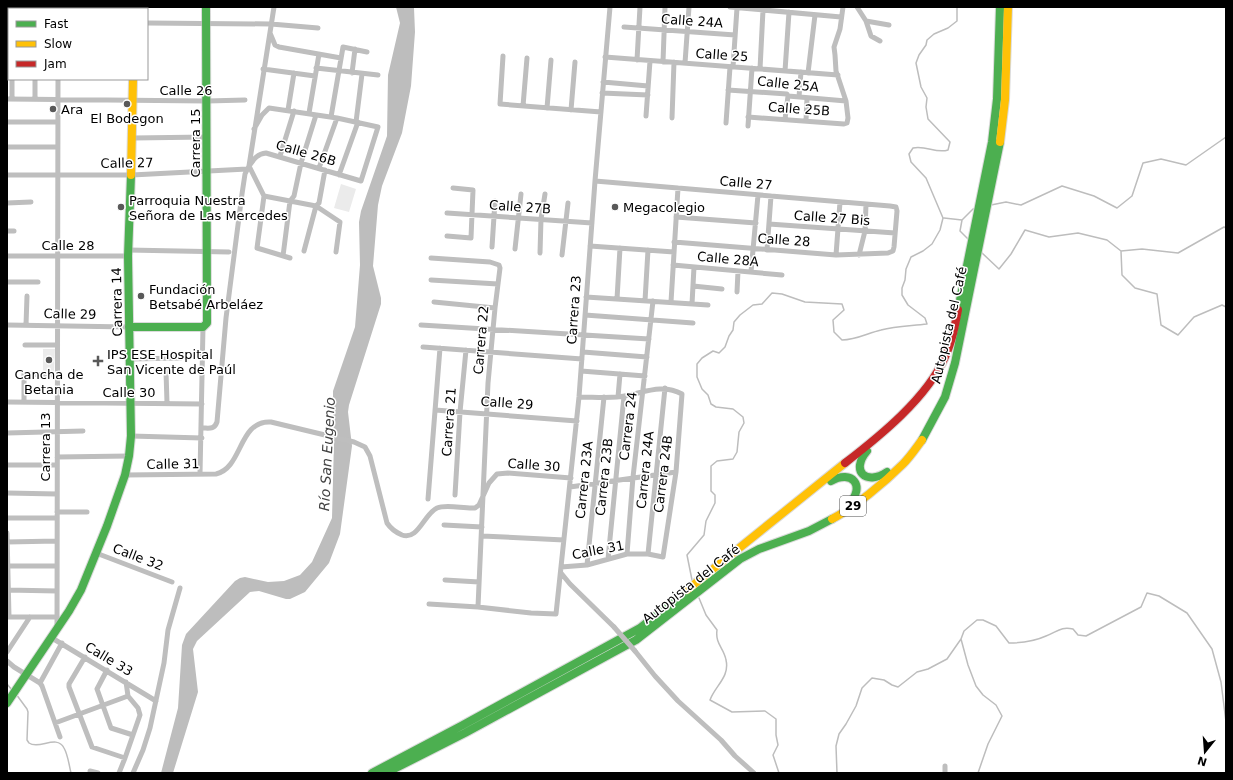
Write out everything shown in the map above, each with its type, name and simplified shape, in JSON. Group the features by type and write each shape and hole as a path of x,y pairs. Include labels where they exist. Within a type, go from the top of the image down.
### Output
{"main road":[{"name":"Carrera 15","path":"204,327 207,319 206,7"},
{"name":"Autopista del Café","path":"372,773 631,634 659,614 882,433 926,387 942,364 953,336 992,142 997,98 1000,7"},
{"name":"Autopista del Café","path":"386,773 465,733 636,640 731,564 748,554 809,531 834,519 851,508 872,491 903,464 918,446 945,397 955,363 999,150 1005,100 1008,7"},
{"name":"Carrera 14","path":"58,629 75,602 96,553 125,475 129,456 131,436 131,403 128,253 132,175 133,80"},
{"name":"Calle 29","path":"129,327 204,327"},
{"path":"926,387 888,433 860,458 859,468 864,476 873,479 882,477 919,438 945,397"},
{"path":"767,527 793,511 838,476 847,476 852,478 857,486 858,490 855,497 844,507 774,544"},
{"path":"9,700 58,629"}],"street":[{"path":"202,428 213,428 216,426 217,422 226,318 242,194 248,168 274,7"},
{"name":"Carrera 23","path":"478,607 556,614 577,421 610,7"},
{"path":"637,60 640,7"},
{"path":"663,62 665,7"},
{"path":"685,63 689,7"},
{"path":"730,7 841,17"},
{"path":"843,7 840,29 834,47 836,70 846,101"},
{"path":"857,7 866,21 871,36 880,41"},
{"path":"726,123 737,8"},
{"path":"760,69 763,10"},
{"path":"785,71 789,12"},
{"path":"808,73 815,15"},
{"path":"866,21 889,25"},
{"path":"148,23 271,24 318,28"},
{"name":"Calle 24A","path":"624,28 735,36"},
{"path":"270,30 275,45 341,58"},
{"path":"319,168 334,117 343,47 367,52"},
{"path":"352,73 354,49"},
{"path":"309,114 318,54"},
{"path":"503,56 499,102 501,105 601,112"},
{"name":"Calle 25","path":"605,57 838,75"},
{"path":"523,106 527,58"},
{"path":"547,108 551,60"},
{"path":"646,116 650,61"},
{"path":"571,110 575,62"},
{"path":"672,118 674,62"},
{"path":"316,68 378,75"},
{"path":"748,126 752,68"},
{"path":"263,69 315,76"},
{"path":"799,97 801,72"},
{"path":"280,156 291,110 294,73"},
{"path":"339,174 357,122 362,74"},
{"path":"10,99 12,80"},
{"path":"34,80 35,99"},
{"name":"Carrera 13","path":"58,80 58,629"},
{"path":"603,82 648,86"},
{"name":"Calle 25A","path":"728,90 787,94 788,96 846,101"},
{"path":"602,93 648,96"},
{"path":"785,119 788,96"},
{"path":"806,121 807,98"},
{"name":"Calle 26","path":"10,99 246,100"},
{"name":"Calle 25B","path":"748,116 844,124 847,123 848,118 846,101"},
{"path":"254,129 262,115 269,108 291,110 357,122"},
{"path":"283,256 290,201 294,196 301,163 316,115"},
{"path":"7,122 57,122"},
{"name":"Calle 26B","path":"248,168 260,154 266,153 361,181 378,127 357,122"},
{"path":"133,138 207,137"},
{"path":"7,147 57,148"},
{"path":"248,168 264,196 257,248 290,258"},
{"name":"Calle 27","path":"7,175 132,175 207,172 248,168"},
{"path":"304,251 316,206 319,203 325,170"},
{"name":"Calle 27","path":"595,181 866,204 896,208 895,233"},
{"path":"447,236 470,238 473,190 453,188"},
{"path":"671,302 678,188"},
{"path":"515,248 521,194"},
{"path":"540,253 545,194"},
{"path":"751,272 758,195"},
{"path":"264,196 316,206 340,222 336,252"},
{"path":"767,250 771,196"},
{"path":"492,247 495,201"},
{"path":"7,202 31,202"},
{"path":"836,255 840,202"},
{"path":"562,255 568,203"},
{"path":"858,255 865,231 866,204"},
{"name":"Calle 27B","path":"447,213 592,222"},
{"path":"676,217 756,223"},
{"name":"Calle 27 Bis","path":"768,224 895,233"},
{"path":"7,231 14,231"},
{"name":"Calle 28","path":"674,242 836,255 858,255 888,253 893,251 895,233"},
{"path":"590,246 674,252"},
{"path":"617,299 620,248"},
{"path":"644,301 648,250"},
{"name":"Calle 28","path":"7,256 57,256 207,251 229,252"},
{"name":"Carrera 22","path":"430,258 490,262 499,265 500,268 491,351 478,607"},
{"name":"Calle 28A","path":"673,265 782,274"},
{"path":"692,304 694,267"},
{"path":"737,292 738,271"},
{"path":"431,280 498,284"},
{"path":"7,282 38,282"},
{"path":"693,286 722,289"},
{"path":"26,325 27,296"},
{"path":"586,297 708,305"},
{"name":"Carrera 24","path":"627,554 633,477 648,357 653,301"},
{"path":"434,302 495,308"},
{"path":"585,315 693,323"},
{"name":"Calle 29","path":"7,325 129,327"},
{"path":"421,325 649,339"},
{"name":"Carrera 15","path":"200,474 204,327"},
{"path":"25,345 57,345"},
{"path":"423,347 582,359"},
{"path":"428,499 440,348"},
{"name":"Carrera 21","path":"455,495 460,412 466,350"},
{"path":"583,352 648,357"},
{"path":"130,359 181,358"},
{"path":"166,371 167,403"},
{"path":"581,372 645,376"},
{"path":"24,402 24,374 57,375"},
{"name":"Carrera 23B","path":"608,560 621,397 620,374"},
{"path":"579,397 621,397 665,388"},
{"name":"Carrera 24B","path":"663,557 676,472 682,394 665,388"},
{"name":"Carrera 24A","path":"648,554 665,388"},
{"name":"Carrera 23A","path":"587,565 604,397"},
{"name":"Calle 30","path":"7,402 202,404"},
{"name":"Calle 29","path":"435,410 577,421"},
{"name":"Calle 31","path":"125,475 222,473 228,468 249,431 260,423 271,422 354,442 365,447 368,451 388,523 391,529 396,533 405,536 411,535 417,530 430,513 443,507 475,508 479,505 483,495"},
{"path":"7,433 83,430"},
{"path":"131,436 202,438"},
{"path":"57,457 129,456"},
{"path":"7,465 57,465"},
{"name":"Calle 30","path":"570,487 676,472"},
{"name":"Calle 30","path":"483,495 492,478 497,474 502,473 571,478"},
{"path":"7,493 57,494"},
{"path":"7,518 87,512"},
{"path":"444,525 482,527"},
{"path":"7,533 8,617 57,617"},
{"path":"482,536 564,540"},
{"path":"7,542 57,542"},
{"name":"Calle 32","path":"96,553 172,582"},
{"name":"Calle 31","path":"561,567 587,565 627,554 648,554 663,557"},
{"path":"8,566 57,566"},
{"path":"561,573 614,628 678,701 721,740 734,756 754,773"},
{"path":"445,580 479,582"},
{"path":"133,773 143,750 156,701 164,663 168,630 180,588"},
{"path":"8,590 57,591"},
{"path":"429,604 478,607"},
{"path":"7,652 30,617"},
{"name":"Calle 33","path":"52,638 156,701"},
{"path":"40,683 62,644"},
{"path":"85,657 69,684 92,747 125,758"},
{"path":"7,661 40,683 60,738"},
{"path":"107,670 97,689 111,728 133,735"},
{"path":"119,773 140,715 138,708 128,696 126,682"},
{"path":"55,723 128,696"},
{"path":"945,766 945,773"},
{"path":"90,771 98,773"}],"shaded area":[{"name":"Río San Eugenio","path":"396,7 414,8 415,32 411,86 402,133 382,186 378,205 373,266 381,298 381,304 349,405 348,412 352,446 340,534 329,563 305,592 290,599 286,599 259,591 250,592 197,641 193,649 198,692 173,773 161,773 178,708 182,645 186,634 235,581 240,578 245,577 268,582 284,581 300,575 312,562 332,518 334,442 333,391 355,327 360,265 359,222 361,211 387,136 388,75 400,23"},
{"path":"341,184 356,189 349,212 334,208"},
{"name":"Cancha de Betania","path":"43,349 55,349 54,372 43,372"}],"waterway":[{"path":"692,580 687,555 704,535 706,521 715,503 715,495 711,491 711,466 717,461 733,459 737,452 739,432 744,423 743,417 733,409 716,407 711,404 708,395 702,389 697,377 697,364 702,358 713,351 719,353 725,347 733,330 734,322 740,315 753,305 762,304 772,293 782,294 805,302 842,304 844,310 833,320 834,332 842,340 857,338 876,331 927,324 925,318 908,305 902,295 902,288 905,280 906,269 911,257 923,251 932,244 940,230 943,218 926,178 911,162 909,154 913,148 918,147 939,151 948,150 950,142 928,119 926,107 927,98 921,87 916,63 919,55 926,45 927,40 934,34 948,28 957,21 957,7"},
{"path":"991,205 1006,202 1021,205 1062,186 1094,196 1117,208 1132,196 1143,163 1161,159 1186,165 1226,137"},
{"path":"944,218 962,220 973,209 976,209"},
{"path":"962,220 960,231 968,239"},
{"path":"1121,251 1142,249 1178,253 1224,227 1226,228"},
{"path":"981,252 999,269 1011,254 1025,230 1049,237 1078,233 1107,240 1121,251 1122,275 1135,288 1157,294 1161,325 1178,335 1194,317 1222,305 1226,307"},
{"path":"837,773 836,746 839,734 856,706 862,688 872,678 884,680 898,687 917,672 928,669 947,659 961,639 964,631 977,620 983,620 996,626 1009,643 1037,639 1065,628 1073,629 1078,635 1086,636 1141,607 1147,593 1159,596 1187,613 1212,649 1221,682 1226,722"},
{"path":"699,598 706,615 717,630 717,639 725,656 727,666 724,676 710,700 732,712 765,711 776,719 776,735 778,745 773,755 779,773"},
{"path":"961,639 968,665 976,686 983,695 996,705 1002,716 988,744 978,773"},
{"path":"7,684 12,690"},
{"path":"16,694 28,712 27,740 29,743 33,745 52,742 61,744 64,748 71,773"}],"traffic: fast":[{"path":"129,327 203,327 207,323 206,7"},
{"path":"958,310 992,142 997,99 1000,7"},
{"path":"922,440 945,397 955,363 1000,142"},
{"path":"7,703 69,611 81,590 107,526 125,475 131,436 128,256 131,175"},
{"path":"867,451 862,458 860,465 860,470 863,474 867,477 873,477 887,472"},
{"path":"831,481 845,477 854,481 856,491 849,504"},
{"path":"386,773 465,733 636,640 740,559 759,549 809,531 832,519"},
{"path":"372,773 640,628 687,590"}],"traffic: slow":[{"path":"1000,142 1005,100 1008,7"},
{"path":"131,175 133,80"},
{"path":"832,519 860,501 887,479 906,461 922,440"},
{"path":"687,590 845,463"}],"traffic: jam":[{"path":"845,463 873,441 901,415 927,387 945,357 953,334 958,310"}],"place":[{"name":"El Bodegon","path":"127,104"},
{"name":"Ara","path":"53,109"},
{"name":"Parroquia Nuestra Señora de Las Mercedes","path":"121,207"},
{"name":"Megacolegio","path":"615,207"},
{"name":"Fundación Betsabé Arbeláez","path":"141,296"},
{"name":"Cancha de Betania","path":"49,360"},
{"name":"IPS ESE Hospital San Vicente de Paúl","path":"98,361"}]}
